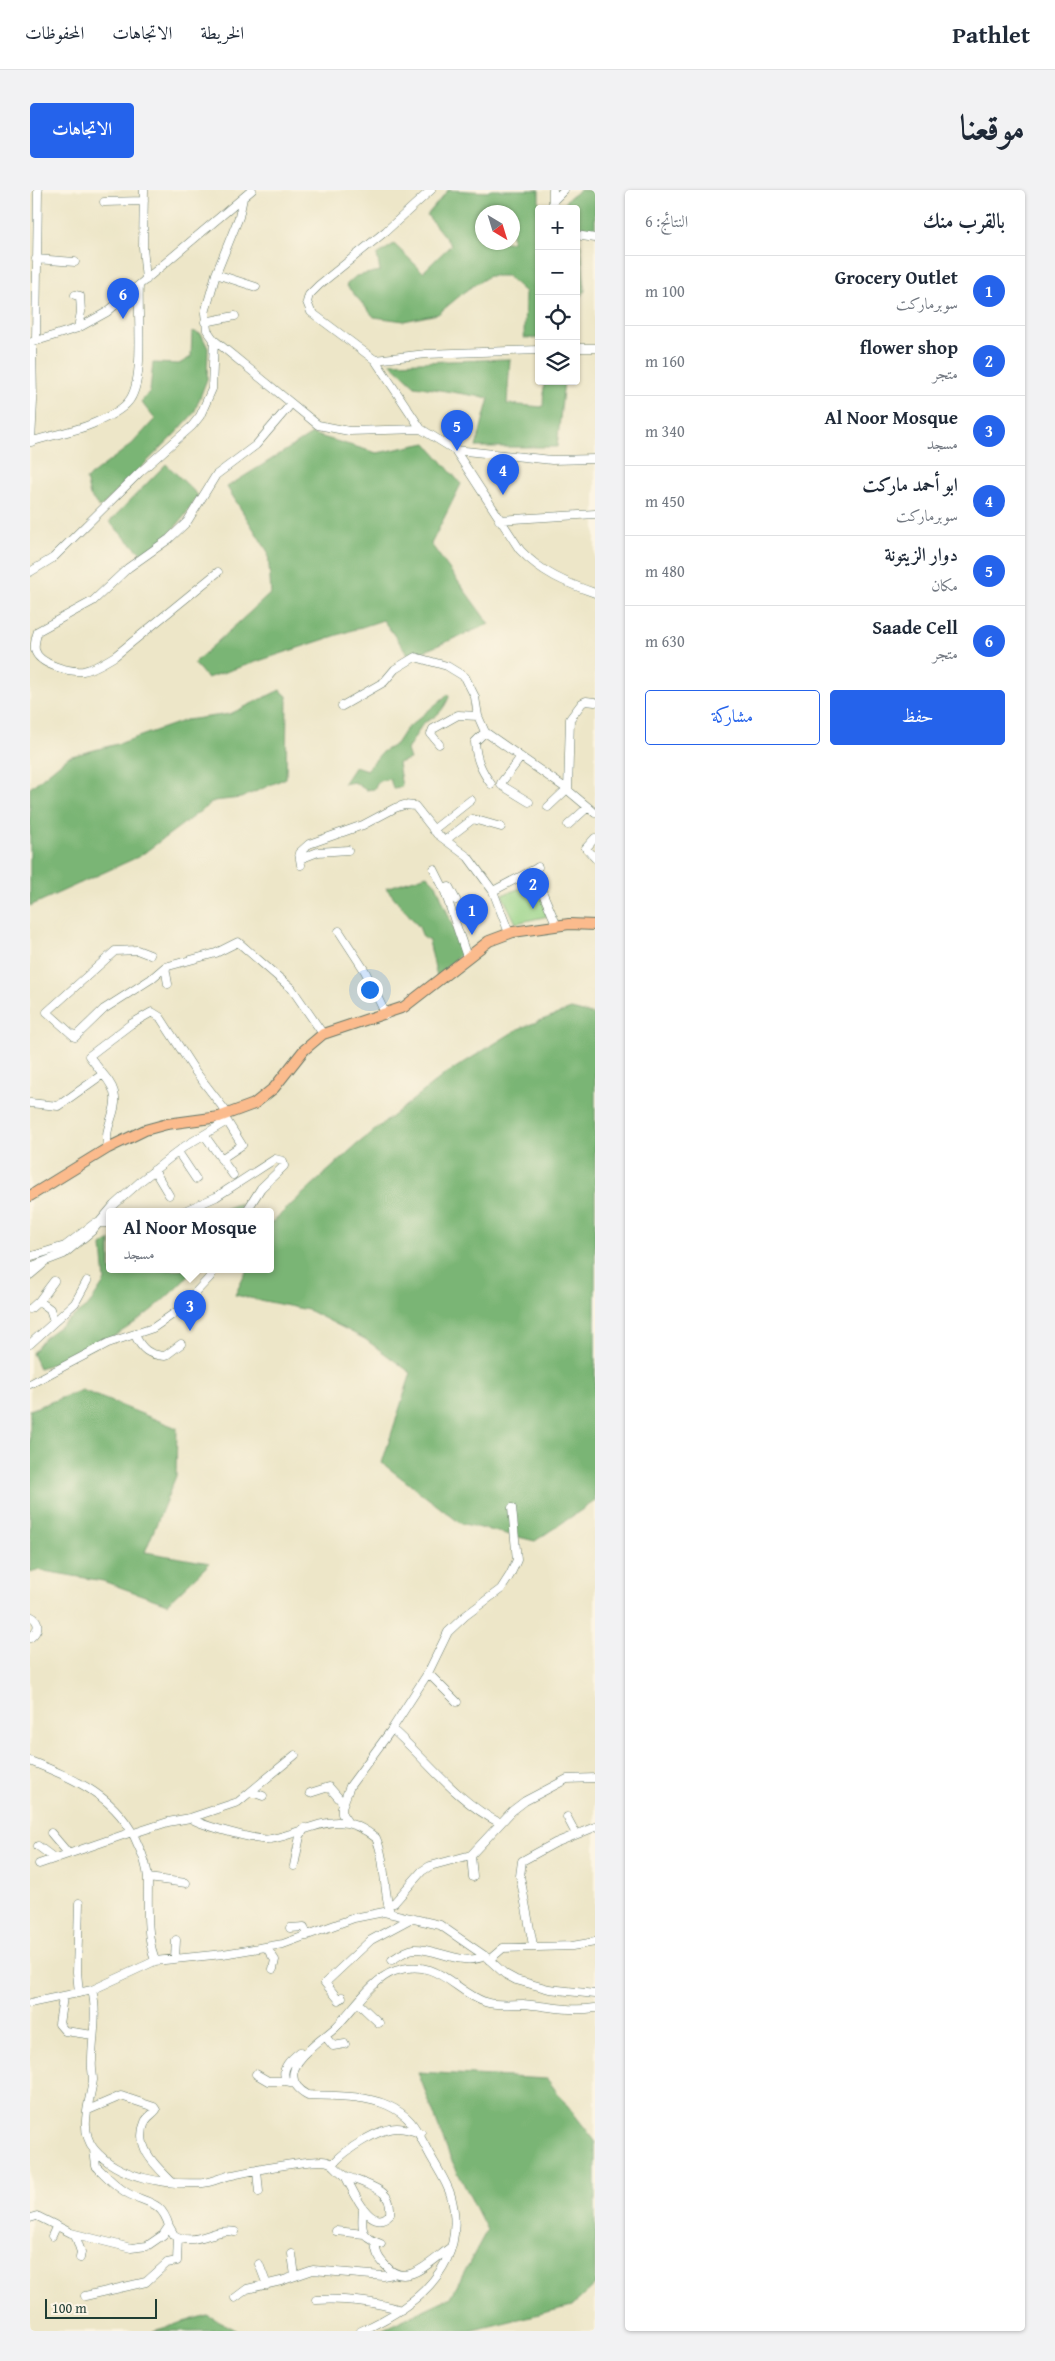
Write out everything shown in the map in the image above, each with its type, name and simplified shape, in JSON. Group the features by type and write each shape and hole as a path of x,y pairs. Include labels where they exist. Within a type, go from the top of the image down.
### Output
{"main road":[{"path":"30,1196 108,1148 152,1128 223,1116 254,1104 285,1082 304,1050 323,1034 386,1014 411,1002 489,941 510,933 557,926 595,925"}],"street":[{"path":"38,190 33,342 34,392 30,442 92,424 122,408 129,401 137,376 140,348 139,286"},
{"path":"144,190 143,247 146,280"},
{"path":"431,190 386,232 309,295 307,302 311,312 375,360 421,429 454,450 520,550 534,564 553,578 595,594"},
{"path":"553,190 553,205"},
{"path":"554,200 564,190"},
{"path":"33,342 78,328 107,312 248,193"},
{"path":"248,193 208,297 205,322 207,330 214,340 318,425 334,429 362,431 421,429"},
{"path":"104,202 144,201"},
{"path":"580,235 595,238"},
{"path":"36,259 75,262"},
{"path":"216,274 256,287"},
{"path":"75,295 80,296 81,312 78,328"},
{"path":"205,322 234,316"},
{"path":"30,572 53,558 139,473 192,426 200,416 212,389 214,340"},
{"path":"580,348 595,348"},
{"path":"375,360 426,354 535,350"},
{"path":"218,572 115,656 97,666 74,670 51,664 38,656 35,650 38,631 93,601 128,568 169,539 187,522 216,475 256,445 291,404"},
{"path":"454,450 552,460 595,459"},
{"path":"499,520 595,514"},
{"path":"342,706 384,682 395,669 415,658 447,666 465,677 475,697 478,716 486,732 568,790 595,812"},
{"path":"548,807 568,790 570,719 582,703 586,701 595,702"},
{"path":"439,744 431,734 433,729 458,715 478,716"},
{"path":"486,732 475,742 476,753 481,770 491,784"},
{"path":"467,754 476,753"},
{"path":"521,757 501,785 529,802"},
{"path":"433,830 471,800"},
{"path":"348,850 318,852 300,862 299,853 309,844 362,825 404,805 415,806 433,830 468,857 493,891 510,933"},
{"path":"568,825 588,806"},
{"path":"447,840 473,819 501,827"},
{"path":"583,841 595,831"},
{"path":"595,838 586,848 595,858"},
{"path":"434,868 444,889 467,957"},
{"path":"493,891 537,868 535,875 557,926"},
{"path":"444,889 449,887 456,900"},
{"path":"340,931 366,971 386,1014"},
{"path":"150,955 136,950 114,951 47,1012 75,1037 104,1009 151,979 164,967 216,953 238,942 292,989 323,1034"},
{"path":"164,967 168,984"},
{"path":"108,1148 106,1139 116,1099 114,1091 89,1056 131,1024 152,1012 160,1017 242,1144 221,1159"},
{"path":"30,1103 58,1106 103,1074"},
{"path":"113,1208 154,1170 222,1124 223,1116"},
{"path":"205,1136 233,1175"},
{"path":"178,1152 196,1179"},
{"path":"191,1208 223,1193 275,1159 283,1161 284,1166 261,1188 248,1208"},
{"path":"154,1170 169,1195"},
{"path":"30,1267 64,1254 106,1215"},
{"path":"32,1256 65,1246 100,1222 106,1223"},
{"path":"30,1275 46,1262"},
{"path":"30,1384 108,1344 153,1328 179,1310 212,1273"},
{"path":"30,1309 39,1302 54,1281"},
{"path":"30,1344 75,1303 87,1281"},
{"path":"39,1302 50,1309 54,1321"},
{"path":"135,1335 141,1347 152,1355 165,1356 181,1344"},
{"path":"390,1913 381,1854 376,1838 347,1821 342,1814 343,1803 350,1786 392,1729 428,1673 448,1632 454,1624 501,1589 514,1567 517,1560 517,1544 512,1508"},
{"path":"30,1616 36,1619 38,1629 30,1638"},
{"path":"428,1673 457,1702"},
{"path":"392,1729 409,1744 437,1776 478,1810 500,1823"},
{"path":"38,1864 133,1832 190,1818 209,1810 231,1806 252,1792 295,1755"},
{"path":"30,1761 95,1791 114,1807 133,1832 147,1869 151,1948 155,1961"},
{"path":"388,1904 394,1903 422,1871 430,1866 471,1855 500,1823 525,1801 566,1779 595,1778"},
{"path":"310,1793 329,1787 343,1803"},
{"path":"252,1792 263,1796"},
{"path":"568,1817 576,1834"},
{"path":"190,1818 199,1824 262,1840 331,1821 347,1821"},
{"path":"533,1945 520,1876 522,1861 576,1834 595,1827"},
{"path":"294,1866 300,1836 305,1828"},
{"path":"51,1833 68,1853"},
{"path":"38,1846 54,1858"},
{"path":"471,1855 473,1876"},
{"path":"148,1878 186,1883"},
{"path":"79,1903 77,1972 80,1993"},
{"path":"30,2003 92,1990 155,1961 223,1954 266,1947 307,1936 354,1918 390,1913 449,1929 505,1974 516,1980 549,1989 595,1994"},
{"path":"342,1997 339,2000 325,1983 332,1975 371,1940 396,1925 414,1918"},
{"path":"290,1928 304,1927 307,1936"},
{"path":"175,1958 176,1940"},
{"path":"392,1960 413,1949 477,1960 487,1958 503,1948 533,1945 572,1946 595,1942"},
{"path":"266,1947 275,1960 273,1969"},
{"path":"361,2331 413,2302 444,2267 452,2247 453,2212 451,2195 420,2133 402,2114 388,2105 371,2100 308,2095 300,2091 296,2083 294,2067 298,2060 389,1974 396,1970 426,1969 444,1976 489,2003 529,2005 567,2010 595,2008"},
{"path":"86,2296 146,2282 167,2264 177,2260 178,2237 153,2201 130,2194 96,2166 94,2150 87,2134 85,2122 93,2078 95,2002 92,1990"},
{"path":"63,1996 59,2024 65,2032 93,2035"},
{"path":"358,2003 379,2023"},
{"path":"286,2081 284,2076 288,2062 329,2027 334,2028"},
{"path":"325,2036 333,2046 345,2044"},
{"path":"256,2074 268,2081 296,2083"},
{"path":"88,2110 121,2096 154,2107 156,2110 148,2117 143,2130 144,2149 150,2160 171,2182"},
{"path":"333,2164 354,2146 388,2129 398,2128 420,2133"},
{"path":"94,2150 127,2172 156,2181 171,2182 205,2183 256,2171 321,2161 333,2164 346,2176 364,2210 378,2218 388,2217 391,2209 382,2190 346,2176"},
{"path":"256,2171 259,2192"},
{"path":"364,2210 362,2226 364,2234"},
{"path":"30,2218 37,2216 56,2227 75,2234 140,2248 163,2235 169,2226"},
{"path":"52,2236 56,2227"},
{"path":"178,2237 201,2238 218,2231 235,2232"},
{"path":"336,2231 364,2234 378,2243 376,2254 393,2274 400,2277 415,2273 452,2247"},
{"path":"75,2234 82,2252 80,2258"},
{"path":"292,2254 295,2276"},
{"path":"259,2264 267,2285"},
{"path":"235,2298 246,2289 321,2270 383,2276 393,2274"},
{"path":"316,2300 336,2299 362,2304 376,2303 401,2310"}],"green space":[{"path":"448,190 488,192 489,190 539,190 539,205 535,205 535,338 524,338 525,292 507,276 489,276 468,289 438,314 404,321 374,317 346,285 356,276 380,271 377,255 394,244 423,272 451,245 427,215"},
{"path":"580,190 595,190 595,232 580,230 580,205 565,205 566,200"},
{"path":"580,244 581,245 585,291 580,297"},
{"path":"192,331 201,334 208,348 207,379 194,413 100,508 90,496 86,479 132,444 155,419 141,402 150,391 153,363 179,364 191,357"},
{"path":"510,359 507,404 543,407 544,385 564,385 557,447 476,447 489,398 415,386 390,363"},
{"path":"312,434 377,453 426,443 461,484 431,544 489,624 410,657 383,620 207,678 194,663 271,593 268,552 227,487"},
{"path":"166,464 198,495 187,513 174,528 144,556 109,522"},
{"path":"280,690 287,696 286,778 241,798 214,801 140,856 30,906 30,788 68,757 121,743 186,720 230,714"},
{"path":"448,694 449,697 445,706 436,716 423,723 407,750 410,759 398,763 402,787 393,788 390,779 379,781 374,789 366,790 354,782 343,784 355,766 367,770 382,752 396,744 405,730"},
{"path":"427,875 436,884 463,952 437,977 429,941 423,937 419,927 386,888"},
{"path":"535,883 548,916 516,923 502,895"},
{"path":"571,1009 595,1015 595,1501 535,1541 460,1523 382,1463 411,1373 365,1339 308,1310 235,1295 246,1273 274,1273 274,1220 355,1146 444,1075 518,1029"},
{"path":"240,1203 239,1208 227,1208"},
{"path":"106,1243 106,1273 191,1273 160,1303 124,1330 84,1352 39,1368 32,1353 44,1338 89,1305 105,1281 102,1246"},
{"path":"82,1390 177,1428 176,1476 145,1552 210,1563 167,1604 103,1581 38,1570 30,1572 30,1410"},
{"path":"418,2072 547,2079 595,2141 595,2285 572,2306 470,2331 379,2331 451,2297 487,2230 449,2155"},
{"path":"207,2315 238,2331 153,2331"}],"place":[{"name":"Saade Cell","path":"123,319"},
{"name":"دوار الزيتونة","path":"457,451"},
{"name":"ابو أحمد ماركت","path":"503,495"},
{"name":"flower shop","path":"533,909"},
{"name":"Grocery Outlet","path":"472,935"},
{"name":"Al Noor Mosque","path":"190,1331"}]}
